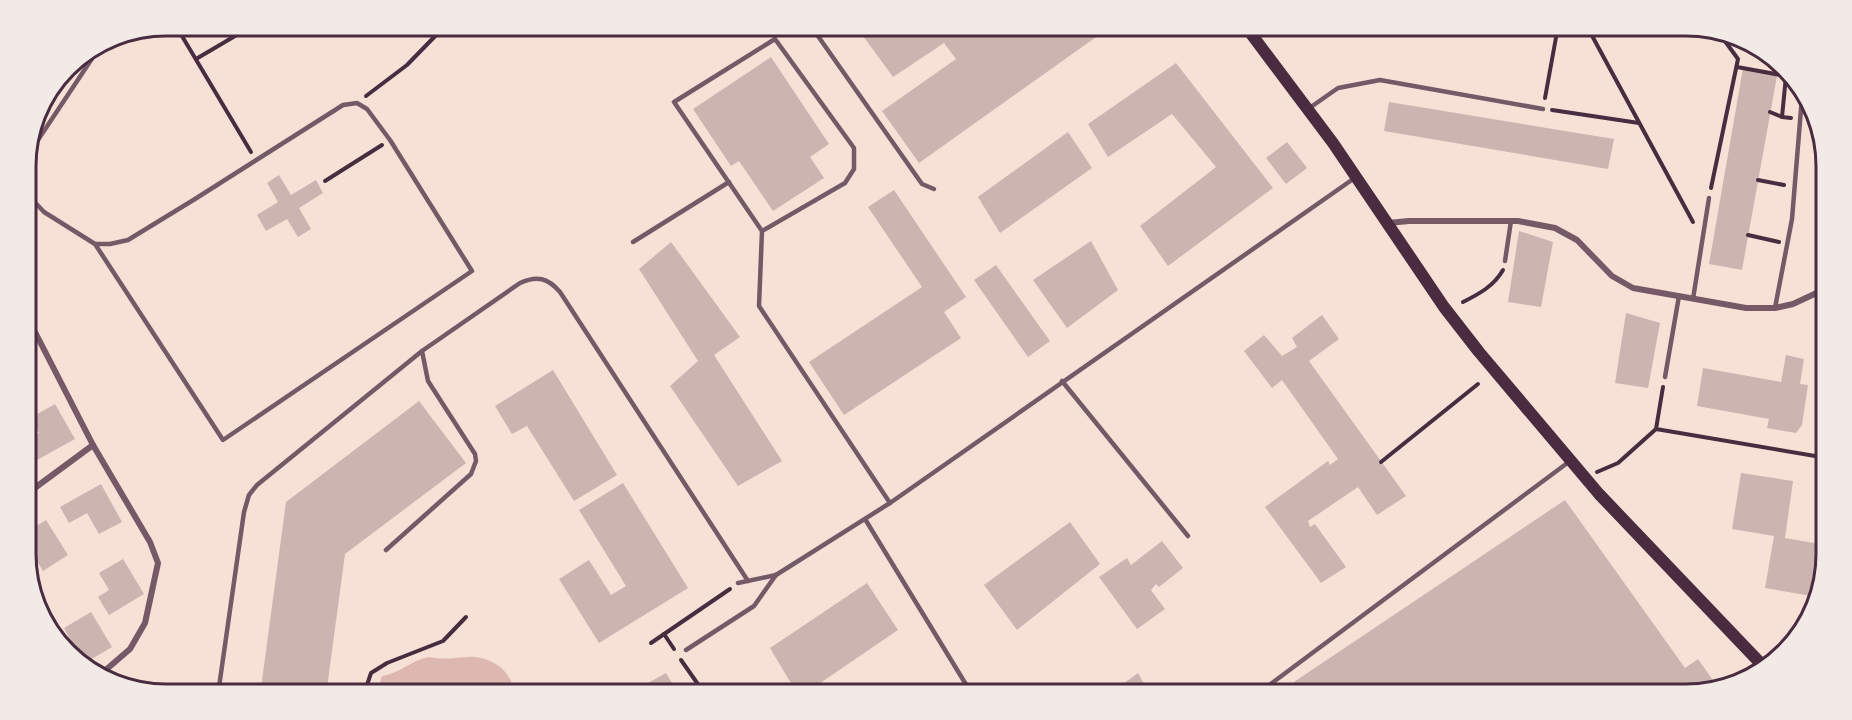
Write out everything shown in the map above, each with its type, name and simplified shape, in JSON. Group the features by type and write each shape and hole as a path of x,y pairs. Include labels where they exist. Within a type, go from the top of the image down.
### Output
{"main road":[{"path":"1254,36 1356,177 1444,307 1599,494 1759,661"}],"street":[{"path":"1388,223 1510,221 1555,228 1577,240 1612,276 1633,288 1746,308 1775,308 1793,304 1816,293"},
{"path":"36,334 93,445 150,542 158,563 145,623 130,649 106,670"},
{"path":"36,487 93,445"}],"lane":[{"path":"818,36 922,184 934,189"},
{"path":"762,231 845,183 854,169 854,148 775,39 674,102 762,231 759,306 890,503"},
{"path":"38,140 91,60"},
{"path":"1308,109 1338,88 1380,80 1543,109"},
{"path":"36,204 44,212 95,244 223,440 471,271 390,140 367,109 357,103 343,105 128,240 110,244 95,244"},
{"path":"1775,308 1788,243 1802,106"},
{"path":"738,583 776,575 866,519 1356,177"},
{"path":"633,242 729,182"},
{"path":"1694,298 1709,198"},
{"path":"1505,261 1510,221"},
{"path":"219,684 244,512 249,495 257,485 422,351 520,283 531,278 542,278 552,283 560,292 748,581"},
{"path":"1665,377 1679,296"},
{"path":"386,550 471,474 476,461 471,446 428,381 422,351"},
{"path":"1062,381 1188,536"},
{"path":"1271,684 1570,461"},
{"path":"866,519 966,684"},
{"path":"686,650 754,606 776,575"}],"path":[{"path":"183,36 256,160"},
{"path":"196,58 234,36"},
{"path":"357,103 408,65 435,36"},
{"path":"1556,36 1543,109 1640,123"},
{"path":"1592,36 1702,238"},
{"path":"1709,198 1738,59 1726,42"},
{"path":"1737,67 1779,75"},
{"path":"1782,117 1785,82"},
{"path":"1770,112 1782,117 1801,118"},
{"path":"326,181 390,140"},
{"path":"1758,180 1795,187"},
{"path":"1749,236 1788,243"},
{"path":"1463,302 1494,282 1505,261"},
{"path":"1618,463 1656,429 1665,377"},
{"path":"1381,462 1478,384"},
{"path":"1656,429 1816,456"},
{"path":"651,643 738,583"},
{"path":"367,684 371,673 387,663 443,641 466,617"}],"shaded area":[{"path":"429,657 482,658 503,670 512,684 379,684 382,676"}],"building":[{"path":"863,36 1098,36 919,163 882,111 956,59 944,43 893,77"},
{"path":"771,57 829,144 810,157 824,178 773,211 739,161 731,166 693,109"},
{"path":"1176,63 1273,188 1168,266 1140,226 1216,167 1172,114 1108,157 1088,124"},
{"path":"1743,68 1777,76 1742,270 1709,264"},
{"path":"1389,102 1614,139 1608,169 1384,131"},
{"path":"1068,132 1092,168 1000,233 978,197"},
{"path":"1287,142 1307,168 1286,184 1266,158"},
{"path":"279,175 291,195 316,180 323,193 299,208 311,229 298,237 287,219 266,231 257,215 278,202 267,183"},
{"path":"894,190 966,297 944,312 961,338 844,415 809,362 922,287 868,207"},
{"path":"1519,231 1553,242 1541,307 1508,302"},
{"path":"1091,241 1118,290 1067,328 1033,280"},
{"path":"671,242 740,337 714,355 782,461 738,486 670,386 698,361 639,269"},
{"path":"996,265 1050,341 1028,357 974,280"},
{"path":"1626,313 1660,323 1648,388 1615,383"},
{"path":"1322,315 1339,339 1309,361 1406,496 1377,515 1358,487 1308,521 1310,527 1315,524 1346,567 1321,583 1265,507 1328,461 1330,465 1338,459 1282,380 1272,388 1244,351 1264,335 1282,356 1297,347 1292,338"},
{"path":"1786,355 1804,359 1800,384 1808,385 1802,425 1796,433 1767,428 1769,419 1697,406 1703,368 1781,382"},
{"path":"553,370 617,475 574,501 527,426 512,434 495,406"},
{"path":"419,401 466,463 345,554 328,684 262,684 286,502"},
{"path":"55,404 75,439 37,460 36,435 39,433 36,428 36,415"},
{"path":"1741,473 1793,481 1785,538 1816,543 1814,580 1809,596 1765,588 1774,536 1732,529"},
{"path":"623,483 688,588 599,643 559,579 589,560 611,595 626,586 579,510"},
{"path":"101,484 122,522 99,534 87,513 69,523 60,507"},
{"path":"1565,500 1685,668 1698,659 1714,681 1695,684 1291,684"},
{"path":"46,520 68,555 43,571 36,561 36,526"},
{"path":"1070,522 1100,564 1017,630 984,585"},
{"path":"1162,541 1183,568 1159,587 1156,584 1151,590 1165,609 1137,629 1099,577 1127,558 1131,565"},
{"path":"123,559 144,594 109,615 98,597 109,590 99,573"},
{"path":"867,583 898,630 819,684 791,684 770,648"},
{"path":"91,612 112,647 91,660 74,646 64,628"},
{"path":"666,673 672,684 646,684"},
{"path":"1138,673 1144,684 1123,684"}]}
